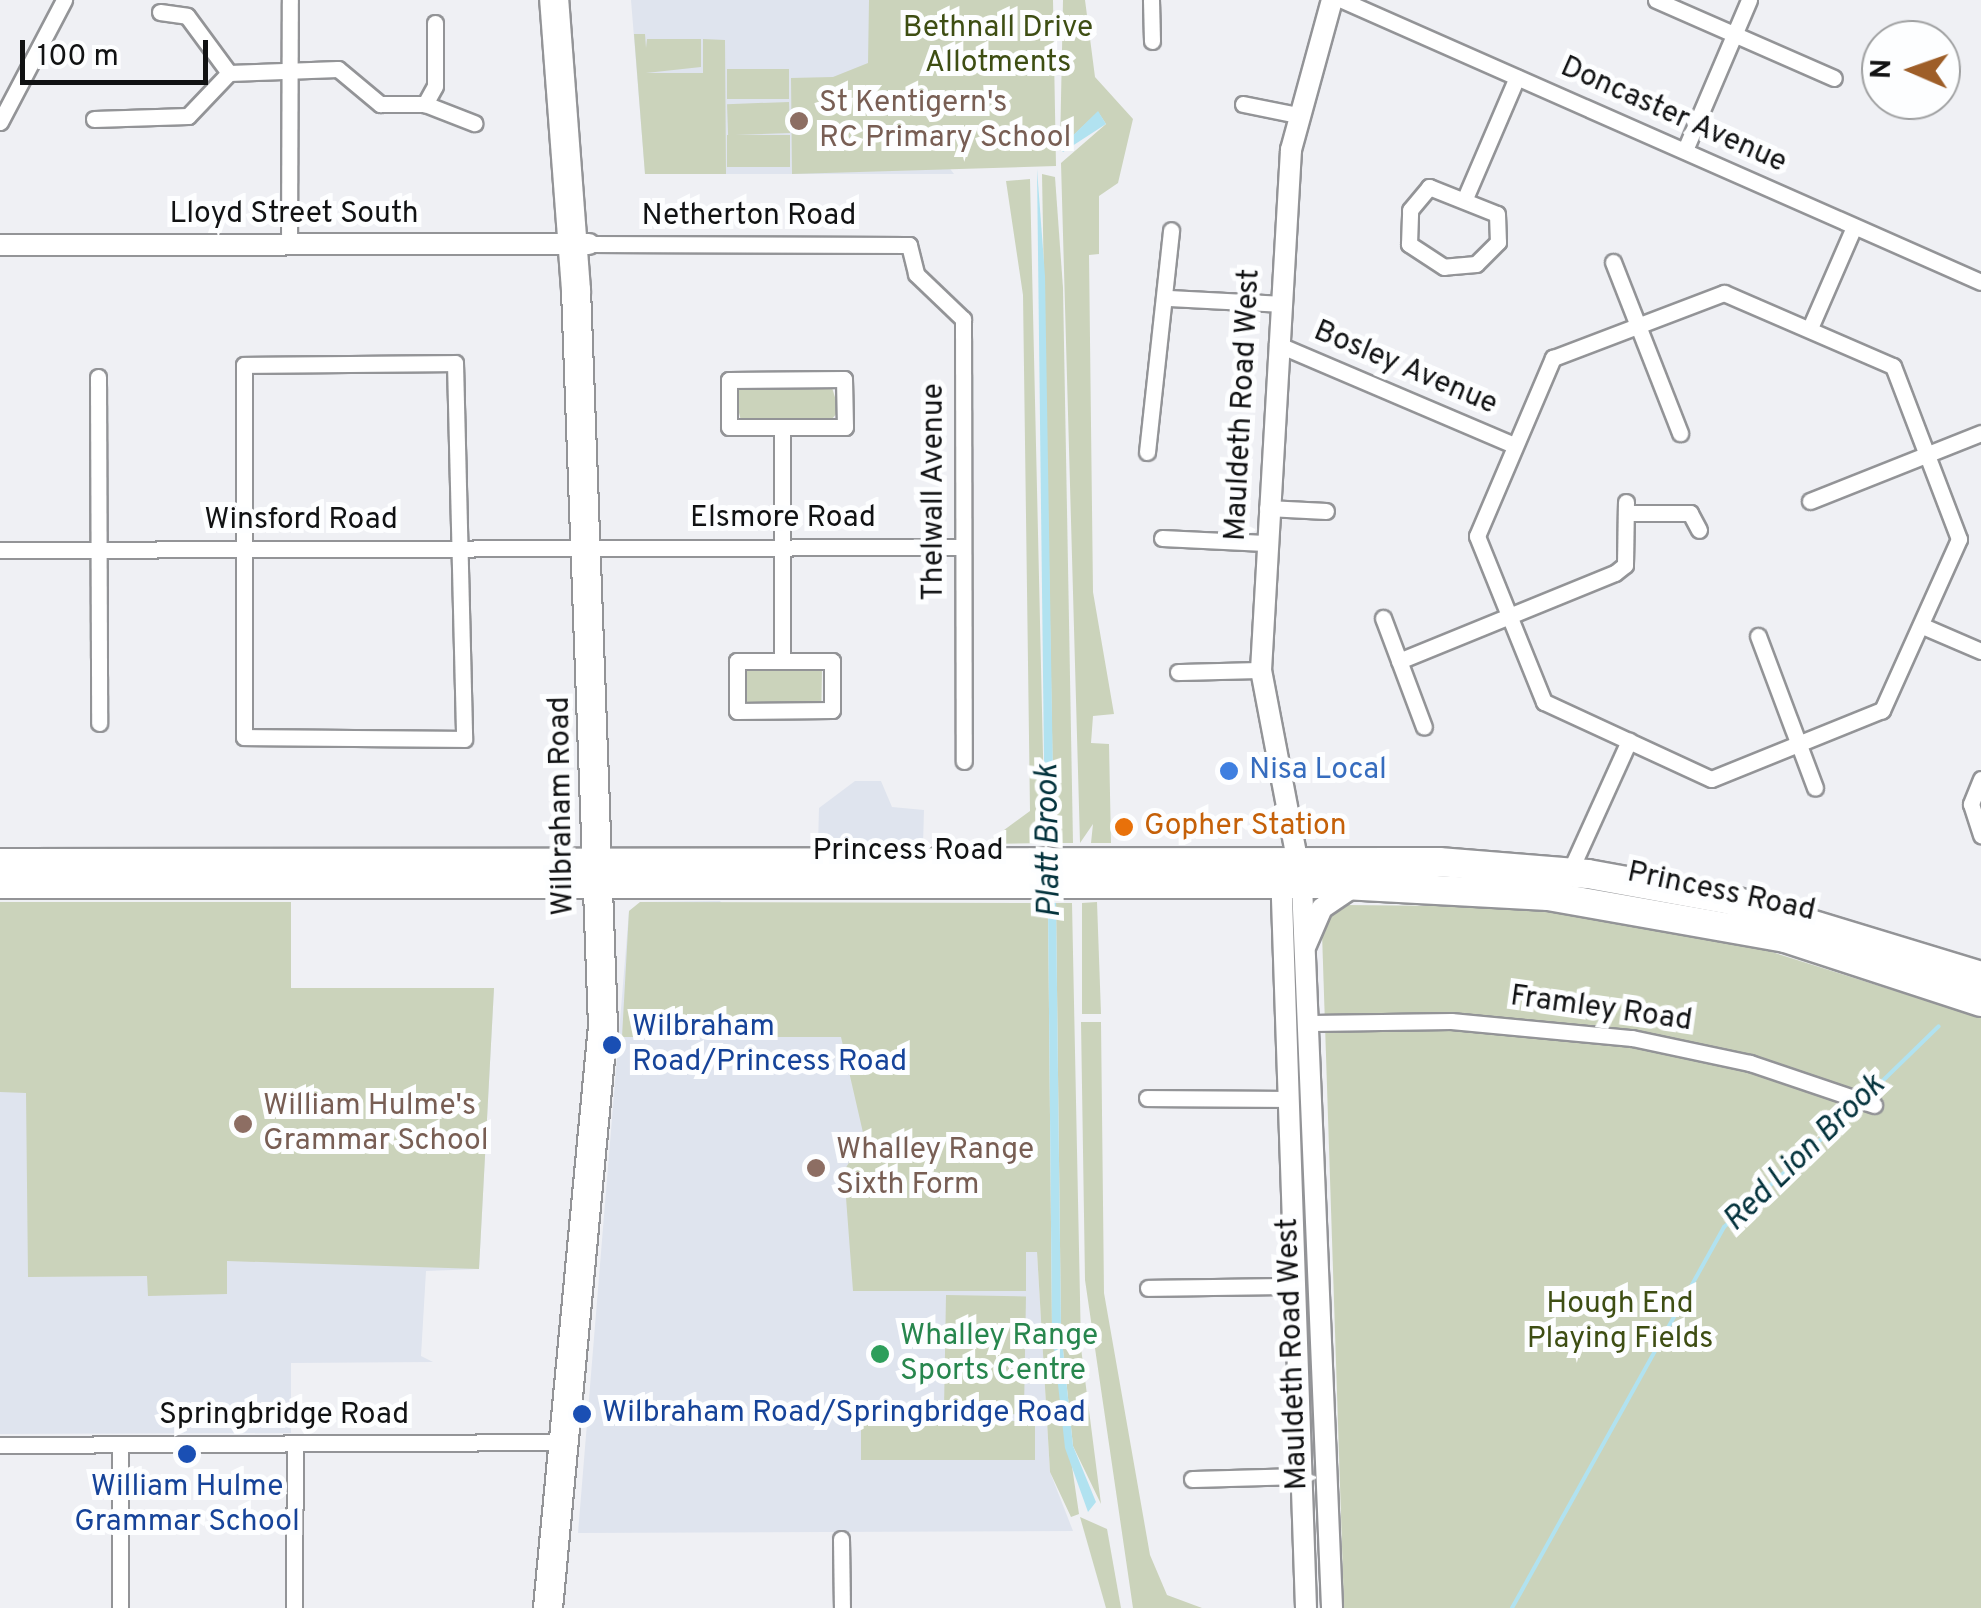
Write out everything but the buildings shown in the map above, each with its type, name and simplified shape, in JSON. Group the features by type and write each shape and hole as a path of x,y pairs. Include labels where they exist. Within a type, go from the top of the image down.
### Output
{"highway":[{"name":"Wilbraham Road","path":"554,0 581,244"},
{"name":"Wilbraham Road","path":"548,1608 568,1442 602,1026 605,875 572,0"},
{"name":"Princess Road","path":"0,863 605,875"},
{"name":"Princess Road","path":"0,884 605,875 1570,871 1790,914 1981,976"},
{"name":"Princess Road","path":"1291,875 1353,888 1634,906 1842,954 1981,1002"}],"street":[{"path":"0,122 64,0"},
{"path":"290,0 290,244"},
{"path":"1151,0 1152,42"},
{"name":"Mauldeth Road West","path":"1332,0 1296,115 1267,508 1261,670 1304,950 1332,1608"},
{"name":"Doncaster Avenue","path":"1342,0 1981,282"},
{"path":"1656,0 1834,78"},
{"path":"1684,150 1736,36 1748,0"},
{"path":"160,12 187,16 229,72"},
{"path":"425,104 434,86 435,23"},
{"path":"94,119 188,116 229,72 338,70 380,104 425,104 474,123"},
{"path":"1466,196 1516,77"},
{"path":"1243,104 1296,115"},
{"path":"1417,193 1466,196 1502,226 1488,254 1460,269 1418,255 1406,227 1417,193"},
{"path":"1810,328 1854,227"},
{"path":"1142,443 1163,364 1171,230"},
{"name":"Lloyd Street South","path":"0,245 581,244"},
{"name":"Netherton Road","path":"581,244 909,245"},
{"name":"Thelwall Avenue","path":"909,245 916,274 962,319 964,761"},
{"path":"1613,262 1680,433"},
{"path":"1724,293 1892,366 1930,452 1959,539 1925,627 1882,710 1801,747 1710,779 1544,702 1477,536 1512,444 1553,358 1636,322 1724,293"},
{"path":"1167,298 1280,304"},
{"name":"Bosley Avenue","path":"1278,344 1512,444"},
{"path":"455,363 464,739 244,737 244,549 244,364 455,363"},
{"path":"98,377 99,723"},
{"path":"844,379 846,427 782,427 728,427 728,380 844,379"},
{"path":"782,427 782,661"},
{"path":"1810,500 1981,433"},
{"path":"1267,508 1326,511"},
{"path":"1399,661 1616,573 1625,565 1628,508 1690,513 1699,530"},
{"path":"1162,538 1265,542"},
{"name":"Elsmore Road","path":"594,547 963,547"},
{"name":"Winsford Road","path":"0,550 594,547"},
{"path":"1383,618 1424,727"},
{"path":"1925,627 1981,651"},
{"path":"1758,636 1815,788"},
{"path":"737,661 782,661 832,661 832,710 737,711 737,661"},
{"path":"1178,672 1261,670"},
{"path":"1570,871 1629,741"},
{"path":"1981,779 1970,804 1981,835"},
{"name":"Mauldeth Road West","path":"1291,875 1286,1099 1306,1608"},
{"name":"Mauldeth Road West","path":"1304,950 1322,908 1353,888"},
{"name":"Framley Road","path":"1312,1023 1450,1021 1602,1034 1750,1062 1874,1105"},
{"path":"1146,1098 1312,1098"},
{"path":"1148,1288 1295,1286"},
{"name":"Springbridge Road","path":"0,1446 568,1442"},
{"path":"294,1608 295,1444"},
{"path":"120,1445 120,1608"},
{"path":"1192,1480 1302,1476"},
{"path":"841,1539 842,1608"}],"shaded area":[{"name":"St Kentigern's RC Primary School","path":"631,0 869,0 869,63 954,174 645,174"},
{"path":"855,781 881,781 892,807 924,810 923,845 818,844 819,808"},
{"path":"720,901 1037,1252 1050,1472 1073,1531 578,1533 629,911 642,902"},
{"name":"William Hulme's Grammar School","path":"0,902 291,902 291,988 494,988 479,1269 426,1271 421,1356 433,1362 291,1363 291,1433 0,1434"}],"green space":[{"name":"Bethnall Drive Allotments","path":"869,0 1053,0 1056,166 792,174 791,78 833,77 868,63"},
{"path":"1063,0 1085,0 1095,77 1133,119 1118,183 1099,196 1099,254 1089,255 1093,592 1114,714 1093,716 1091,743 1109,744 1111,843 1091,843 1093,824 1080,843 1061,163 1106,124 1098,112 1060,148"},
{"path":"634,34 645,34 646,48 647,39 701,39 701,67 646,73 703,73 703,39 725,40 726,174 645,174"},
{"path":"727,69 789,69 789,99 727,99"},
{"path":"789,102 790,133 728,135 727,104"},
{"path":"727,135 790,135 790,167 727,167"},
{"path":"1042,174 1055,177 1063,288 1073,843 1054,843"},
{"path":"1030,179 1045,843 985,844 1030,811 1023,295 1006,181"},
{"path":"742,384 831,384 839,411 831,420 741,421 734,392"},
{"path":"745,669 822,670 821,703 744,702"},
{"name":"William Hulme's Grammar School","path":"0,902 291,902 291,988 494,988 479,1269 227,1261 227,1294 148,1296 147,1276 28,1277 26,1093 0,1092"},
{"path":"640,902 1048,903 1052,1330 1079,1514 1071,1517 1050,1472 1037,1252 1026,1252 1026,1291 853,1291 844,1171 864,1137 841,1037 622,1037 629,911"},
{"path":"1097,902 1101,1014 1082,1014 1082,903"},
{"path":"1056,903 1072,903 1081,1348 1101,1504 1073,1446 1061,1330"},
{"name":"Hough End Playing Fields","path":"1346,905 1544,907 1721,936 1981,1018 1981,1608 1344,1608 1322,933 1330,913"},
{"path":"1081,1022 1101,1022 1104,1293 1150,1555 1167,1595 1202,1608 1133,1608 1085,1280"},
{"path":"946,1295 1026,1296 1024,1414 944,1413"},
{"path":"861,1421 1035,1421 1035,1460 861,1460"},
{"path":"1080,1517 1107,1529 1121,1608 1106,1608"}],"water":[{"path":"1098,111 1106,124 1063,152 1060,148"},
{"name":"Platt Brook","path":"1037,169 1045,276 1054,843 1045,843"},
{"path":"1048,903 1056,903 1061,1330 1073,1446 1096,1502 1088,1512 1065,1448 1052,1330"}],"waterway":[{"name":"Red Lion Brook","path":"1867,1096 1939,1026"},
{"name":"Red Lion Brook","path":"1512,1608 1724,1227 1857,1107"}],"place":[{"name":"St Kentigern's RC Primary School","path":"799,121"},
{"name":"Nisa Local","path":"1229,771"},
{"name":"Gopher Station","path":"1124,827"},
{"name":"Wilbraham Road/Princess Road","path":"612,1045"},
{"name":"William Hulme's Grammar School","path":"243,1124"},
{"name":"Whalley Range Sixth Form","path":"816,1168"},
{"name":"Whalley Range Sports Centre","path":"880,1354"},
{"name":"Wilbraham Road/Springbridge Road","path":"582,1414"},
{"name":"William Hulme Grammar School","path":"187,1454"}]}
